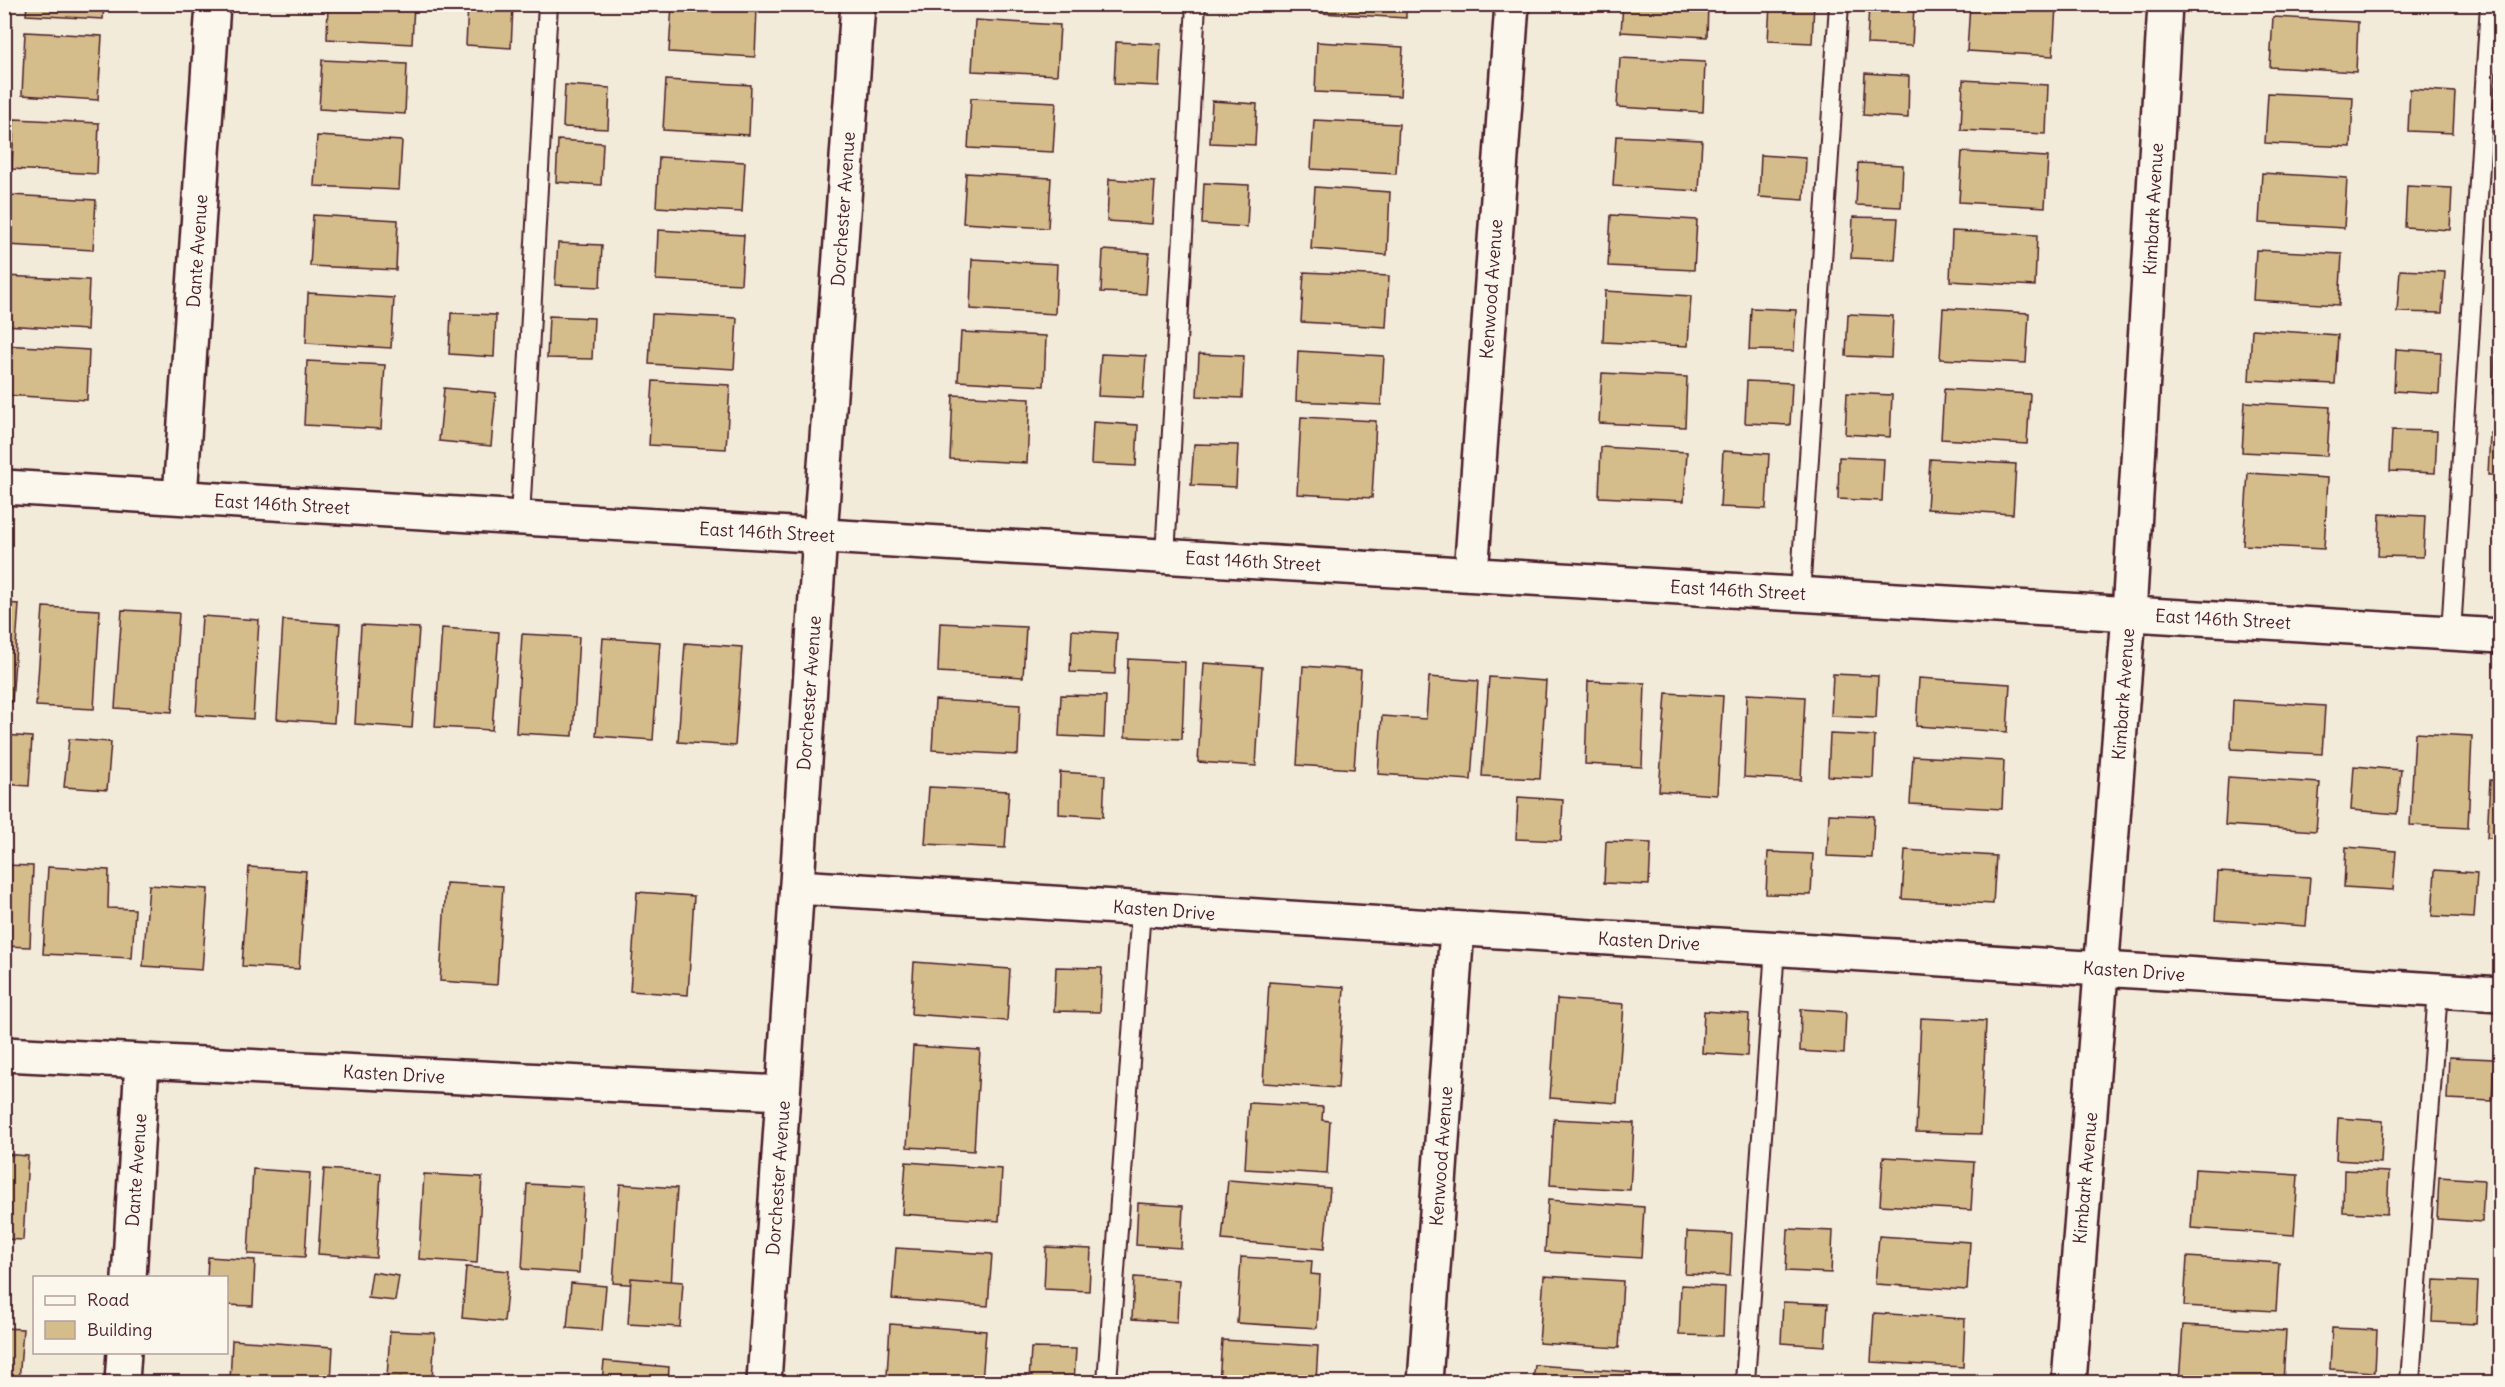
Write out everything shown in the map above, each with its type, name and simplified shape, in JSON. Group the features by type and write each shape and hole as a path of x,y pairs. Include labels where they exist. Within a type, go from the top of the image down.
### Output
{"street":[{"name":"Dante Avenue","path":"180,497 213,4"},
{"name":"Dorchester Avenue","path":"764,1383 820,535 858,4"},
{"name":"Kenwood Avenue","path":"1471,574 1512,4"},
{"name":"Kimbark Avenue","path":"2069,1383 2129,614 2165,4"},
{"name":"East 146th Street","path":"4,487 2500,636"},
{"name":"Kasten Drive","path":"797,887 2500,994"},
{"name":"Kenwood Avenue","path":"1425,1383 1456,929"},
{"name":"Kasten Drive","path":"4,1054 783,1093"},
{"name":"Dante Avenue","path":"129,1276 142,1062"},
{"path":"122,1383 124,1354"}],"lane":[{"path":"520,518 548,4"},
{"path":"1165,556 1196,4"},
{"path":"1800,594 1839,4"},
{"path":"2451,633 2490,4"},
{"path":"1107,1383 1141,909"},
{"path":"1745,1383 1775,948"},
{"path":"2410,1383 2438,990"}],"building":[{"path":"27,4 104,4 103,19 26,15"},
{"path":"328,4 414,4 412,44 327,39"},
{"path":"468,4 513,6 511,48 466,45"},
{"path":"672,4 757,7 755,57 669,52"},
{"path":"1321,4 1406,4 1406,18 1321,13"},
{"path":"1623,4 1708,4 1707,37 1621,32"},
{"path":"1770,4 1814,4 1812,43 1768,41"},
{"path":"1869,4 1914,5 1912,46 1867,44"},
{"path":"1970,4 2056,6 2053,56 1967,51"},
{"path":"2273,17 2358,22 2356,72 2270,67"},
{"path":"975,20 1060,25 1057,75 972,71"},
{"path":"25,32 102,36 98,100 22,95"},
{"path":"1116,42 1161,44 1159,86 1114,84"},
{"path":"1317,42 1403,47 1400,96 1315,92"},
{"path":"1620,58 1705,62 1703,112 1617,107"},
{"path":"322,60 407,64 405,114 319,109"},
{"path":"1865,73 1909,76 1908,118 1863,115"},
{"path":"666,80 751,85 749,135 663,130"},
{"path":"1963,80 2048,85 2046,134 1961,130"},
{"path":"565,85 610,88 608,129 563,127"},
{"path":"2410,89 2455,92 2453,133 2408,131"},
{"path":"2268,93 2353,97 2351,147 2265,143"},
{"path":"971,98 1056,102 1053,152 968,148"},
{"path":"1212,101 1257,104 1255,145 1210,143"},
{"path":"14,119 99,123 97,174 12,169"},
{"path":"1314,120 1399,124 1396,174 1311,169"},
{"path":"317,136 402,141 399,190 314,186"},
{"path":"1616,136 1702,140 1699,191 1613,186"},
{"path":"558,140 603,143 601,185 556,182"},
{"path":"1962,152 2048,157 2045,207 1959,202"},
{"path":"1761,155 1806,158 1804,200 1759,197"},
{"path":"659,157 745,162 742,212 656,207"},
{"path":"1858,163 1903,165 1901,207 1856,205"},
{"path":"966,173 1051,178 1048,228 963,223"},
{"path":"2262,173 2347,178 2344,228 2259,223"},
{"path":"1109,179 1155,182 1152,224 1107,221"},
{"path":"1204,183 1249,185 1247,227 1202,224"},
{"path":"2407,186 2452,188 2450,230 2405,227"},
{"path":"1315,187 1390,192 1387,255 1311,249"},
{"path":"10,195 96,200 93,250 7,245"},
{"path":"313,215 398,220 396,270 310,266"},
{"path":"1611,215 1697,220 1694,270 1608,266"},
{"path":"1853,217 1898,218 1895,260 1851,258"},
{"path":"658,230 744,235 741,284 656,280"},
{"path":"1952,231 2037,235 2035,286 1950,281"},
{"path":"558,243 602,245 600,287 555,285"},
{"path":"1103,250 1149,253 1146,294 1101,292"},
{"path":"2256,250 2342,254 2339,305 2253,300"},
{"path":"972,259 1057,264 1055,314 970,309"},
{"path":"2400,270 2445,272 2442,313 2397,312"},
{"path":"2497,271 2500,271 2500,313 2495,313"},
{"path":"1304,272 1389,276 1386,327 1301,322"},
{"path":"4,276 89,280 87,330 4,325"},
{"path":"1605,291 1691,296 1688,346 1603,342"},
{"path":"308,293 394,298 391,348 306,343"},
{"path":"1751,308 1796,310 1794,351 1749,350"},
{"path":"1943,308 2029,313 2026,363 1940,359"},
{"path":"451,313 496,315 494,357 449,354"},
{"path":"652,314 737,318 734,369 649,364"},
{"path":"1848,314 1893,316 1891,358 1846,356"},
{"path":"549,316 594,318 592,359 547,358"},
{"path":"2252,329 2338,335 2335,384 2249,380"},
{"path":"961,332 1046,336 1044,386 958,381"},
{"path":"4,345 89,350 87,400 4,395"},
{"path":"2396,349 2441,352 2439,394 2394,391"},
{"path":"1298,351 1384,356 1381,405 1296,401"},
{"path":"2495,353 2500,353 2500,394 2493,394"},
{"path":"1101,354 1146,356 1143,398 1098,396"},
{"path":"1199,354 1244,356 1242,398 1197,396"},
{"path":"307,361 385,365 381,429 304,425"},
{"path":"1602,373 1687,377 1685,427 1599,423"},
{"path":"653,381 730,385 726,449 649,445"},
{"path":"1747,381 1792,383 1790,425 1745,423"},
{"path":"444,388 496,393 491,446 439,441"},
{"path":"1944,389 2030,394 2027,444 1941,439"},
{"path":"1847,393 1892,395 1890,437 1845,434"},
{"path":"953,395 1030,399 1027,463 950,459"},
{"path":"2245,402 2330,407 2327,456 2242,452"},
{"path":"1301,417 1376,421 1372,498 1297,494"},
{"path":"1093,422 1138,425 1136,466 1091,464"},
{"path":"2392,430 2437,431 2435,473 2390,471"},
{"path":"2490,433 2500,433 2500,475 2488,475"},
{"path":"1194,444 1238,445 1236,487 1191,485"},
{"path":"1601,447 1687,452 1684,501 1599,497"},
{"path":"1723,451 1769,454 1766,509 1720,507"},
{"path":"1839,457 1884,459 1882,501 1838,499"},
{"path":"1930,459 2016,464 2013,514 1927,509"},
{"path":"2248,473 2328,478 2324,549 2243,545"},
{"path":"2380,514 2425,516 2423,557 2378,556"},
{"path":"4,603 19,604 12,702 4,702"},
{"path":"43,607 100,610 94,709 36,706"},
{"path":"122,610 179,613 172,712 115,708"},
{"path":"202,616 259,620 253,719 196,715"},
{"path":"283,620 340,624 334,723 277,719"},
{"path":"940,623 1026,627 1023,677 938,672"},
{"path":"361,625 419,628 412,728 355,724"},
{"path":"442,628 499,632 492,730 435,727"},
{"path":"1072,630 1117,633 1115,674 1070,672"},
{"path":"522,634 579,637 573,736 516,733"},
{"path":"603,638 660,642 653,740 596,736"},
{"path":"685,643 742,647 735,746 678,742"},
{"path":"1128,659 1185,662 1182,739 1125,737"},
{"path":"1204,663 1262,667 1256,766 1198,762"},
{"path":"1303,666 1361,670 1354,769 1297,765"},
{"path":"1833,674 1878,676 1876,718 1831,716"},
{"path":"1429,677 1478,681 1471,780 1378,774 1382,716 1426,719"},
{"path":"1489,677 1546,681 1540,779 1482,776"},
{"path":"1919,678 2010,684 2007,732 1916,726"},
{"path":"1588,681 1645,683 1642,767 1585,764"},
{"path":"1666,693 1723,696 1717,795 1659,791"},
{"path":"1747,694 1805,697 1801,780 1744,777"},
{"path":"1061,695 1106,696 1104,738 1059,736"},
{"path":"935,700 1020,705 1018,755 932,750"},
{"path":"2233,700 2325,706 2322,754 2231,749"},
{"path":"2415,733 2472,736 2468,828 2410,825"},
{"path":"1830,734 1875,736 1873,778 1828,776"},
{"path":"4,735 32,737 29,786 4,784"},
{"path":"69,739 111,742 107,790 64,787"},
{"path":"1913,756 2004,761 2002,809 1910,804"},
{"path":"2354,766 2401,770 2397,814 2351,810"},
{"path":"1060,772 1105,775 1103,817 1059,814"},
{"path":"2228,777 2320,783 2316,831 2225,825"},
{"path":"2490,780 2500,781 2500,838 2487,838"},
{"path":"929,787 1009,791 1005,848 925,844"},
{"path":"1518,797 1563,800 1561,841 1516,839"},
{"path":"1829,814 1874,816 1872,858 1827,856"},
{"path":"1606,841 1651,843 1649,885 1604,883"},
{"path":"2346,847 2396,851 2393,890 2344,887"},
{"path":"1905,850 1996,856 1993,904 1902,899"},
{"path":"1768,852 1813,854 1811,895 1766,894"},
{"path":"4,865 33,866 30,947 4,946"},
{"path":"48,867 109,870 108,908 135,909 132,958 43,954"},
{"path":"249,867 306,871 299,969 242,966"},
{"path":"2435,870 2477,873 2474,918 2432,916"},
{"path":"2218,872 2310,877 2306,926 2215,920"},
{"path":"446,883 503,886 497,985 440,981"},
{"path":"149,885 208,889 202,970 143,966"},
{"path":"637,892 694,896 688,995 630,991"},
{"path":"914,962 1010,969 1007,1021 911,1014"},
{"path":"1056,967 1102,968 1100,1012 1054,1011"},
{"path":"1269,982 1344,987 1338,1088 1263,1083"},
{"path":"1557,999 1624,1004 1617,1103 1550,1098"},
{"path":"1801,1009 1846,1012 1844,1054 1800,1051"},
{"path":"1704,1011 1749,1014 1747,1056 1702,1053"},
{"path":"1921,1018 1986,1021 1981,1134 1916,1132"},
{"path":"913,1046 980,1050 974,1151 907,1147"},
{"path":"2449,1057 2494,1059 2492,1101 2447,1099"},
{"path":"1249,1103 1323,1107 1322,1120 1330,1121 1327,1174 1245,1169"},
{"path":"2338,1118 2383,1121 2381,1163 2336,1160"},
{"path":"1554,1119 1634,1123 1630,1190 1550,1185"},
{"path":"4,1154 28,1156 23,1240 4,1239"},
{"path":"1883,1157 1974,1162 1971,1210 1880,1205"},
{"path":"906,1162 1002,1169 999,1221 902,1214"},
{"path":"253,1169 310,1173 305,1257 248,1254"},
{"path":"324,1169 381,1173 376,1258 318,1254"},
{"path":"2195,1169 2298,1175 2294,1235 2191,1228"},
{"path":"2344,1170 2389,1172 2387,1214 2343,1212"},
{"path":"424,1174 482,1177 477,1263 419,1259"},
{"path":"2439,1177 2484,1180 2482,1222 2437,1219"},
{"path":"1228,1180 1330,1188 1324,1249 1222,1240"},
{"path":"527,1184 584,1187 579,1273 522,1269"},
{"path":"620,1184 677,1188 671,1287 613,1283"},
{"path":"1548,1200 1644,1207 1641,1258 1545,1252"},
{"path":"1138,1203 1183,1206 1181,1248 1136,1245"},
{"path":"1788,1229 1833,1231 1831,1273 1786,1271"},
{"path":"1687,1232 1732,1234 1730,1276 1685,1274"},
{"path":"1879,1236 1970,1242 1967,1290 1875,1284"},
{"path":"1046,1247 1091,1249 1089,1291 1044,1289"},
{"path":"896,1248 992,1254 988,1306 892,1299"},
{"path":"208,1257 255,1260 253,1306 228,1305 228,1276 207,1276"},
{"path":"1241,1257 1312,1261 1311,1274 1320,1275 1317,1328 1237,1323"},
{"path":"2187,1257 2279,1263 2276,1311 2184,1306"},
{"path":"466,1267 509,1271 504,1322 462,1318"},
{"path":"372,1272 399,1276 395,1301 368,1298"},
{"path":"1544,1276 1623,1281 1619,1348 1539,1343"},
{"path":"1134,1277 1179,1280 1177,1322 1132,1319"},
{"path":"631,1278 683,1282 680,1327 628,1324"},
{"path":"2434,1280 2478,1282 2476,1324 2432,1322"},
{"path":"571,1283 606,1286 602,1331 567,1328"},
{"path":"1681,1285 1725,1287 1723,1336 1679,1335"},
{"path":"1783,1302 1828,1304 1825,1346 1781,1343"},
{"path":"1874,1313 1965,1319 1963,1367 1871,1362"},
{"path":"890,1324 986,1331 982,1382 887,1376"},
{"path":"2183,1325 2286,1331 2283,1382 2179,1382"},
{"path":"4,1328 23,1329 19,1382 4,1382"},
{"path":"2332,1328 2377,1330 2375,1372 2330,1369"},
{"path":"390,1331 435,1333 432,1380 387,1378"},
{"path":"232,1340 333,1347 331,1382 230,1382"},
{"path":"1222,1340 1318,1346 1316,1382 1219,1382"},
{"path":"1031,1348 1076,1349 1074,1382 1029,1382"},
{"path":"604,1361 669,1367 668,1382 602,1382"},
{"path":"1535,1365 1631,1372 1630,1382 1533,1382"}]}
